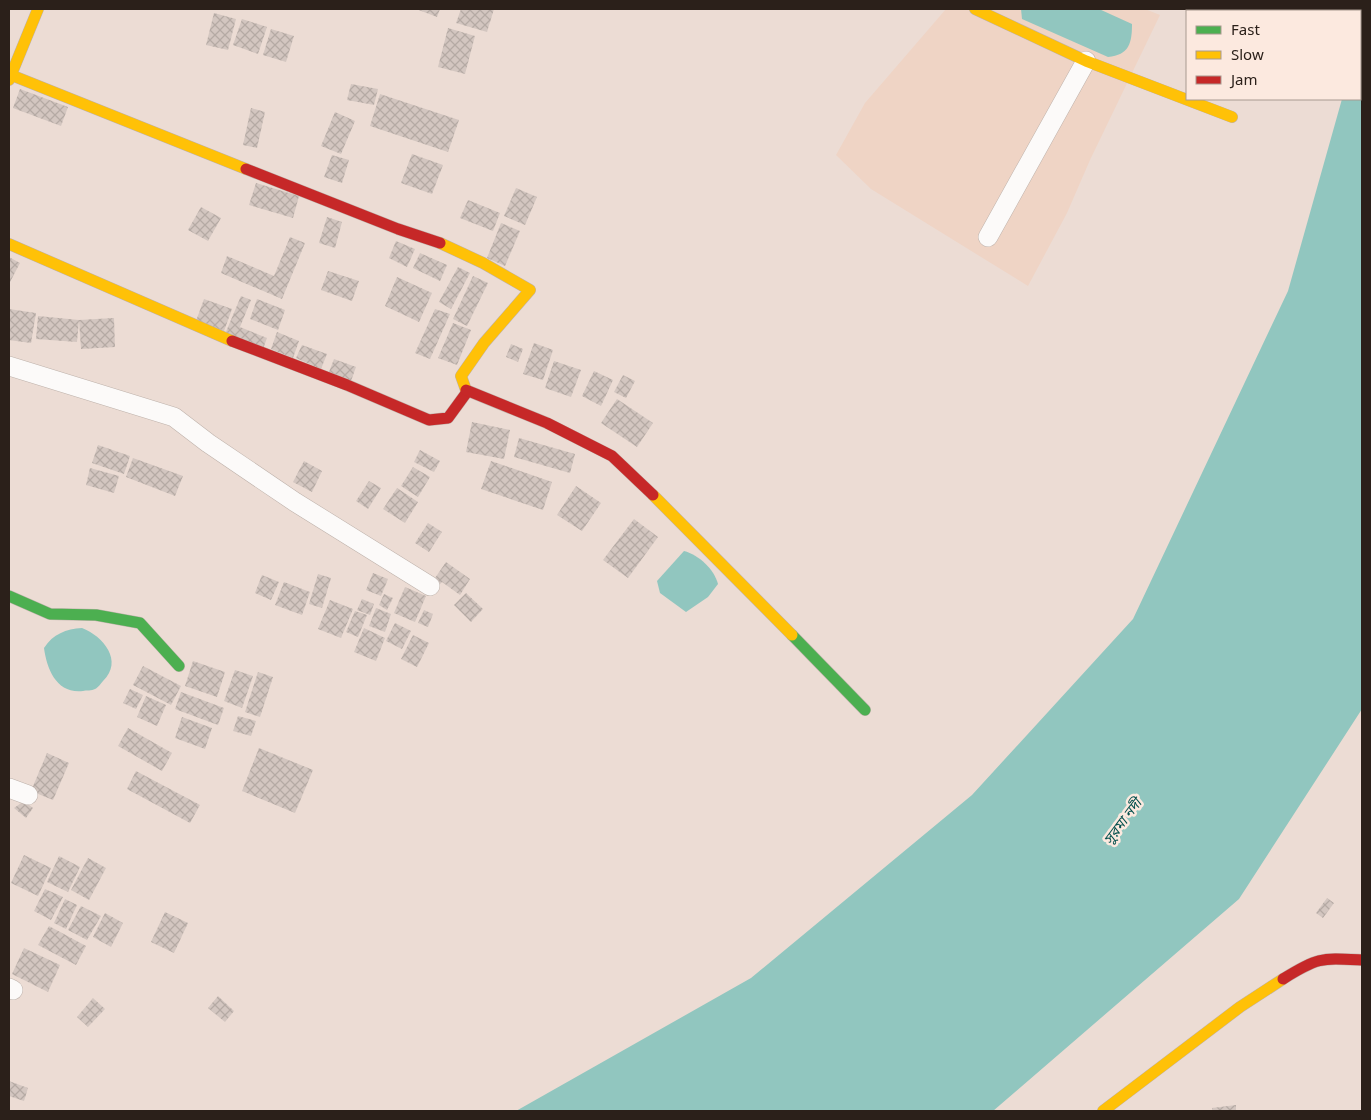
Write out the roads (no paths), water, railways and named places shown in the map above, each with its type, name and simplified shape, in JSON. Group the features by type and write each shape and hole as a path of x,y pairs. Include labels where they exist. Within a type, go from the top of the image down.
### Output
{"street":[{"path":"38,9 10,78 398,229 434,239 488,264 530,290 484,343 461,376 467,392 547,423 612,456 706,546 865,710"},
{"path":"975,9 1086,61 1186,99"},
{"path":"988,237 1086,61"},
{"path":"1188,100 1232,117"},
{"path":"9,244 230,340 347,385 429,420 448,418 467,392"},
{"path":"9,366 174,417 208,443 296,502 430,586"},
{"path":"9,596 50,614 96,615 140,623 179,666"},
{"path":"9,788 28,795"},
{"path":"1103,1111 1240,1007 1302,967 1315,960 1326,958 1362,960"}],"water":[{"path":"1021,9 1099,9 1132,24 1130,42 1121,54 1108,57 1022,19"},
{"name":"সুরমা নদী","path":"1362,25 1362,709 1239,899 993,1111 516,1111 751,978 972,795 1133,619 1288,291 1342,100 1361,100"},
{"path":"684,551 705,563 713,573 718,584 708,597 686,612 660,593 657,581"},
{"path":"82,628 103,643 108,650 112,665 109,673 96,688 74,691 66,689 55,679 45,656 44,648 51,639 60,633"}]}
